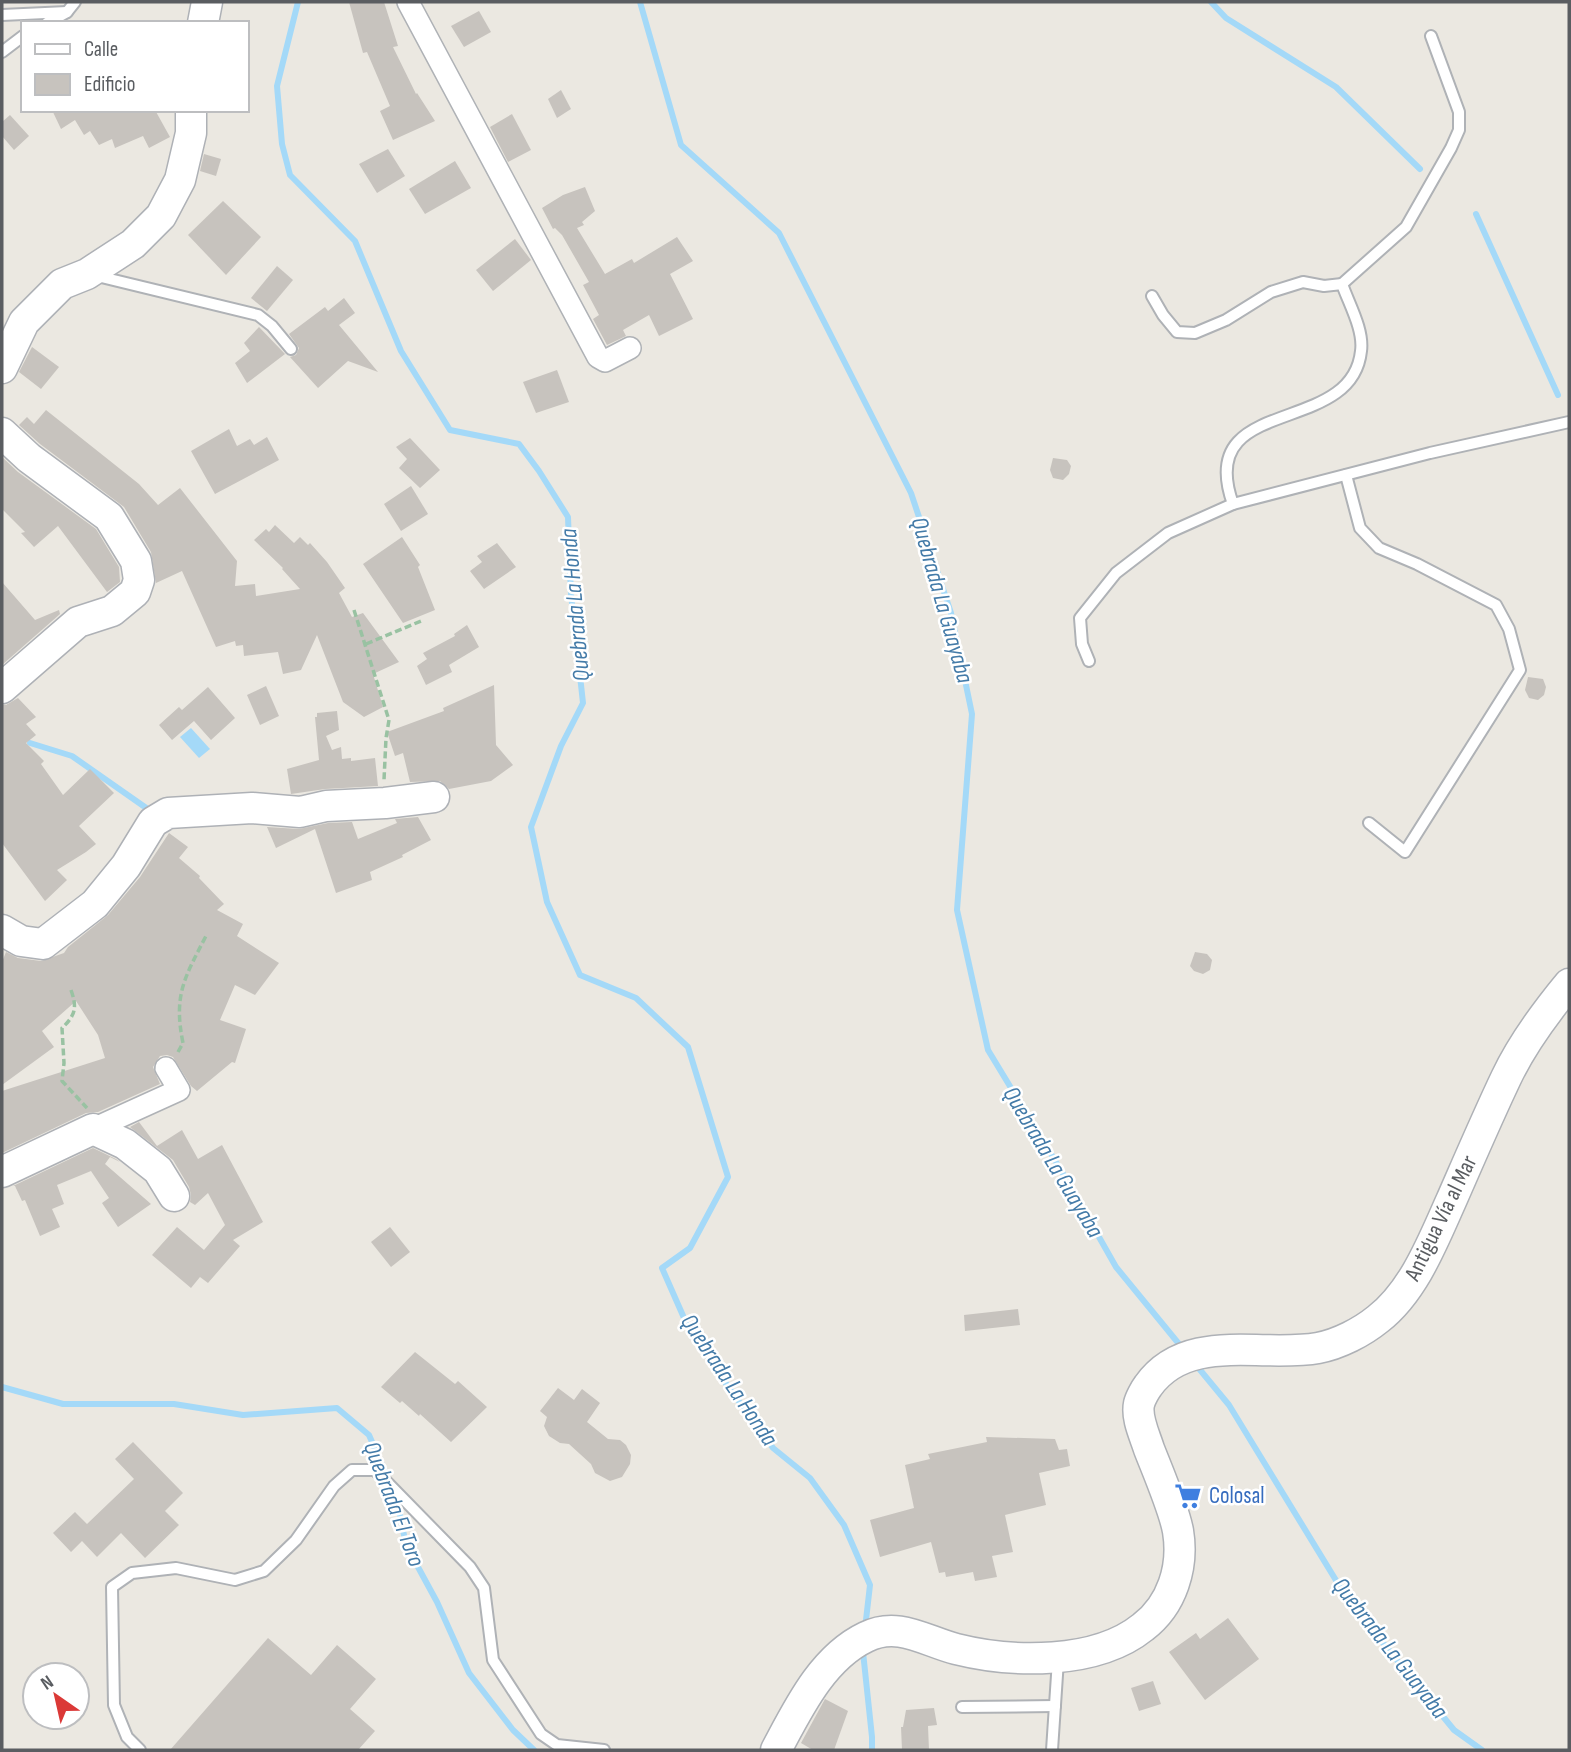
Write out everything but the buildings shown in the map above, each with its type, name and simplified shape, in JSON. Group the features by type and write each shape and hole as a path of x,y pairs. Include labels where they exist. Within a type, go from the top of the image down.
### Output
{"street":[{"path":"203,21 207,2"},
{"path":"408,2 598,357 605,361 630,348"},
{"path":"2,368 24,322 62,284 87,274 133,244 161,216 180,180 191,133 191,112"},
{"path":"2,433 29,458 109,517 136,561 139,580 135,592 112,611 78,622 2,688"},
{"path":"2,930 21,941 43,944 95,904 126,866 153,822 169,813 252,808 300,812 326,806 434,797"},
{"name":"Antigua Vía al Mar","path":"776,1750 819,1678 841,1652 866,1637 885,1630 913,1633 956,1649 1007,1657 1059,1658 1093,1651 1132,1634 1159,1612 1172,1592 1179,1563 1178,1531 1141,1427 1139,1405 1149,1385 1180,1360 1206,1352 1318,1348 1349,1337 1379,1319 1406,1291 1438,1230 1507,1075 1536,1027 1569,984"},
{"path":"2,1172 178,1090 166,1068"},
{"path":"93,1129 125,1144 158,1170 174,1196"}],"lane":[{"path":"51,21 67,12 75,2"},
{"path":"2,15 67,12"},
{"path":"1152,296 1177,332 1195,333 1226,320 1271,292 1303,282 1324,286 1342,284 1406,227 1459,130 1459,112 1430,36"},
{"path":"2,52 21,38"},
{"path":"87,274 258,315 272,326 291,349"},
{"path":"1233,504 1226,485 1228,456 1240,438 1269,423 1326,401 1345,388 1357,368 1362,350 1359,330 1342,284"},
{"path":"1089,661 1082,644 1080,618 1116,573 1168,533 1233,504 1430,453 1569,422"},
{"path":"1346,475 1360,528 1379,548 1496,605 1509,629 1520,670 1405,852 1369,824"},
{"path":"141,1750 127,1737 114,1705 112,1587 132,1573 176,1569 236,1580 264,1571 296,1540 334,1486 352,1469 375,1470 470,1567 484,1588 493,1660 541,1734 557,1745 604,1750"},
{"path":"1052,1750 1059,1658"},
{"path":"962,1707 1055,1706"}],"path":[{"path":"354,610 389,720 383,771 385,803"},
{"path":"366,644 421,621"},
{"path":"166,1068 165,1062 183,1046 178,1004 183,985 206,934"},
{"path":"71,990 76,1011 62,1028 62,1081 83,1102 95,1124 93,1129"}],"water":[{"path":"191,728 210,749 199,758 180,737"}],"waterway":[{"name":"Quebrada La Honda","path":"298,2 277,86 282,144 290,175 355,241 401,351 450,430 519,444 568,517 571,594 583,703 561,746 531,827 547,902 580,975 636,998 688,1047 728,1177 690,1248 662,1268 688,1327 727,1385 773,1448 810,1478 844,1525 870,1585 866,1620"},
{"name":"Quebrada La Guayaba","path":"640,2 681,145 779,233 911,493 951,613 972,714 957,910 988,1050 1116,1267 1179,1344"},
{"path":"1211,2 1226,18 1336,87 1420,169"},
{"path":"1476,214 1558,395"},
{"path":"30,743 72,756 152,812"},
{"name":"Quebrada La Guayaba","path":"1196,1365 1229,1405 1348,1600 1454,1730 1482,1750"},
{"name":"Quebrada El Toro","path":"2,1387 63,1404 174,1404 243,1415 337,1408 369,1435 388,1479"},
{"name":"Quebrada El Toro","path":"393,1493 406,1545 437,1602 469,1673 513,1730 534,1750"},
{"name":"Quebrada La Honda","path":"863,1652 872,1750"}],"place":[{"name":"Colosal","path":"1188,1496"}]}
